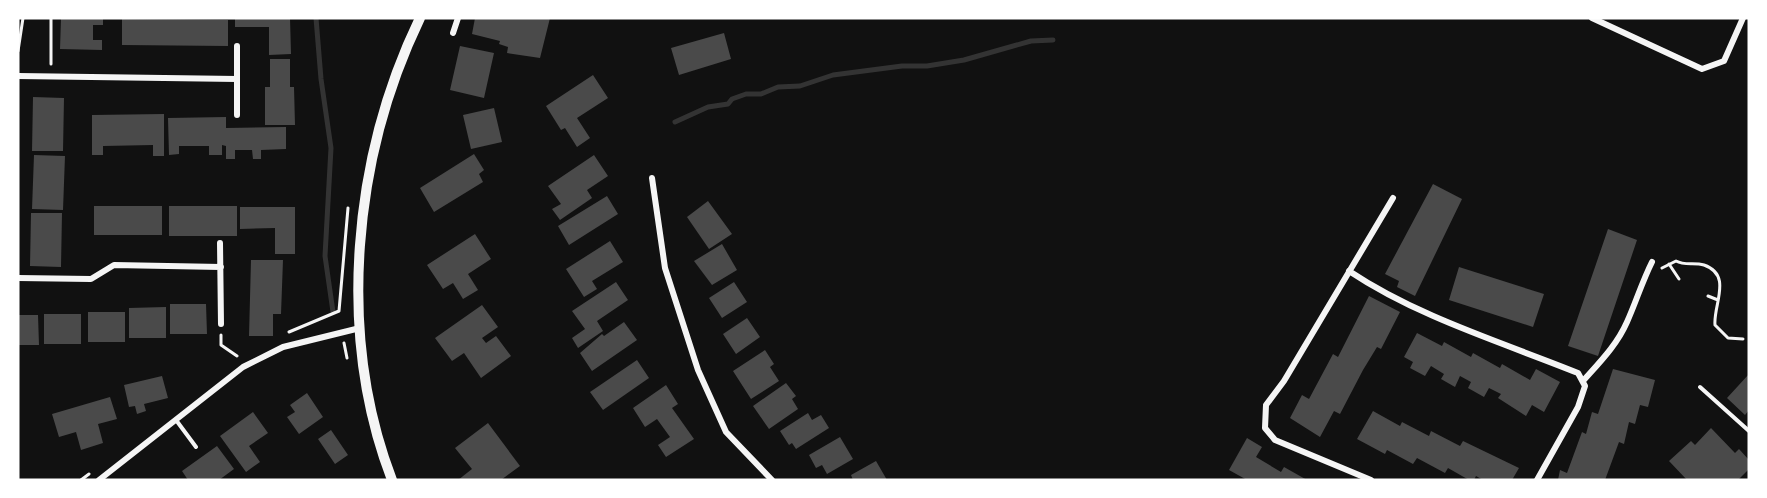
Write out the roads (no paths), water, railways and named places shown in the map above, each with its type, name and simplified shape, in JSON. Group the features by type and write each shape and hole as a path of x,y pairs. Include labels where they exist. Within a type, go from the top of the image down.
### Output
{"street":[{"path":"392,480 369,399 358,291 365,200 392,90 420,18"},
{"path":"453,33 458,18"},
{"path":"1592,18 1702,69 1725,61 1743,18"},
{"path":"237,46 237,116"},
{"path":"18,76 237,79"},
{"path":"652,178 665,268 698,370 726,432 772,480"},
{"path":"1371,480 1275,440 1265,428 1266,405 1284,381 1393,198"},
{"path":"220,243 221,324"},
{"path":"1582,381 1615,343 1627,322 1652,262"},
{"path":"18,278 91,279 114,265 221,267"},
{"path":"1349,271 1374,287 1420,310 1578,373 1585,386 1578,407 1537,480"},
{"path":"99,480 243,367 282,347 360,328"}],"lane":[{"path":"1700,387 1749,431"},
{"path":"175,420 196,447"}],"waterway":[{"path":"316,18 321,79 331,148 325,256 333,312"},
{"path":"675,122 708,107 728,104 732,99 746,94 761,94 778,87 800,86 833,75 902,66 927,66 964,60 1031,41 1053,40"}]}
